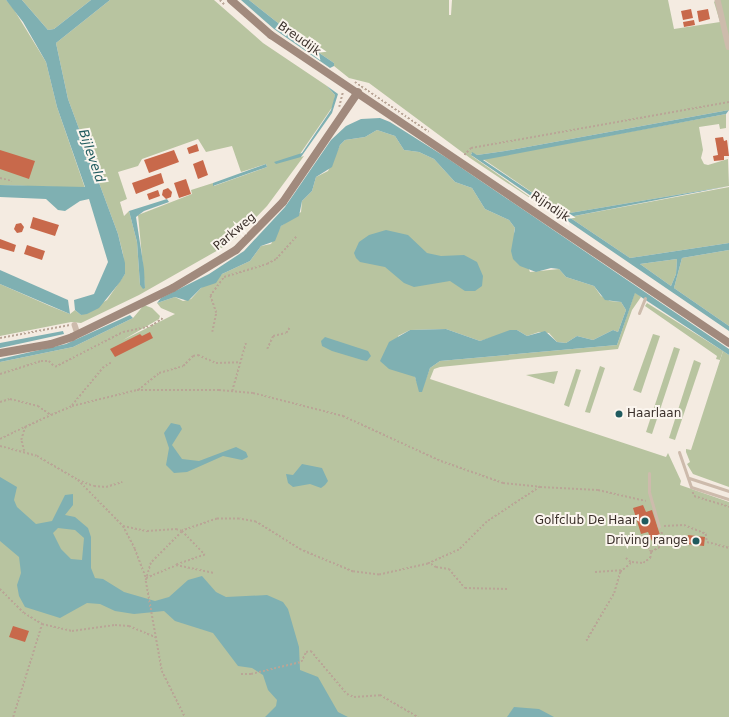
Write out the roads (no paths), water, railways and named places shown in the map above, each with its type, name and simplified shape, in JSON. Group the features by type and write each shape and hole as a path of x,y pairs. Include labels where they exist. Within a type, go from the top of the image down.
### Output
{"street":[{"name":"Breudijk","path":"231,0 271,35 358,92"},
{"path":"718,0 729,47"},
{"name":"Rijndijk","path":"358,92 648,294 729,343"},
{"name":"Parkweg","path":"0,353 51,344 78,334 173,288 236,250 283,202 358,92"},
{"path":"75,325 78,334"}],"lane":[{"path":"639,313 648,294"},
{"path":"679,452 691,487 729,499"},
{"path":"649,473 652,503 659,527"},
{"path":"689,478 729,491"}],"water":[{"path":"6,0 22,0 48,30 54,29 91,0 110,0 56,43 68,99 118,234 125,263 125,274 120,282 99,308 87,314 81,315 75,310 74,300 94,294 108,262 89,199 80,201 65,211 58,210 46,199 0,197 0,185 85,187 57,107 46,62 23,22"},
{"path":"241,0 249,0 297,38 334,63 334,66 330,68 274,29"},
{"path":"327,86 338,94 332,113 301,157 276,164 274,162 302,153 331,110 335,95"},
{"path":"729,110 726,114 483,160 564,214 729,186 569,217 630,258 729,243 729,250 682,258 674,288 729,326 729,331 471,155 472,152 477,155","holes":["677,259 676,274 671,286 640,264"]},
{"path":"380,118 390,122 447,158 729,349 729,355 635,293 617,345 440,361 430,368 422,392 419,392 415,377 389,369 380,361 389,342 410,330 446,329 480,341 510,330 517,330 527,336 545,331 557,342 566,343 577,336 593,340 613,330 618,332 626,310 621,302 605,300 594,286 566,277 559,269 551,268 536,272 520,266 513,259 511,251 515,228 509,220 485,209 472,188 455,182 434,159 419,152 404,150 395,136 377,130 365,137 345,140 340,145 332,167 316,177 312,191 302,201 299,216 281,226 275,241 261,246 250,261 222,274 216,283 201,288 188,301 175,297 157,303 161,298 209,274 244,251 285,207 331,140 346,126 361,119"},
{"path":"266,164 267,167 213,186 213,183"},
{"path":"167,199 169,202 144,211 136,217 144,269 145,288 143,289 140,285 137,242 129,211"},
{"path":"386,230 408,235 427,253 441,256 464,255 477,262 483,276 482,286 475,291 465,291 450,281 414,287 404,283 385,267 360,262 354,253 359,242 369,235"},
{"path":"0,270 68,300 70,314 0,284"},
{"path":"130,315 133,318 73,347 0,362 0,359 66,344"},
{"path":"63,331 64,334 0,348 0,343"},
{"path":"325,337 368,351 371,356 367,361 332,351 322,346 321,341"},
{"path":"171,423 180,425 182,429 172,445 182,459 199,461 236,447 246,452 248,457 242,460 223,456 187,472 174,473 166,465 169,448 164,433"},
{"path":"302,464 322,468 328,481 325,485 321,488 310,484 293,487 288,483 286,474 293,475"},
{"path":"0,477 17,487 14,500 17,507 36,524 52,521 65,495 73,494 73,505 65,515 75,517 88,528 91,537 91,568 95,578 103,579 124,592 155,601 169,597 188,580 202,576 216,592 226,597 267,595 283,602 288,609 299,647 300,670 318,677 338,712 348,717 265,717 276,706 277,700 268,690 263,675 252,668 238,666 213,633 175,621 164,611 134,614 115,611 100,604 87,603 60,618 25,607 19,596 17,585 21,573 19,557 0,541","holes":["58,528 75,530 84,538 82,560 71,559 61,549 53,533"]},
{"path":"514,707 539,709 554,717 507,717"}],"place":[{"name":"Haarlaan","path":"619,414"},
{"name":"Golfclub De Haar","path":"645,521"},
{"name":"Driving range","path":"696,541"}],"water label":[{"name":"Bijleveld","path":"91,156"}]}
